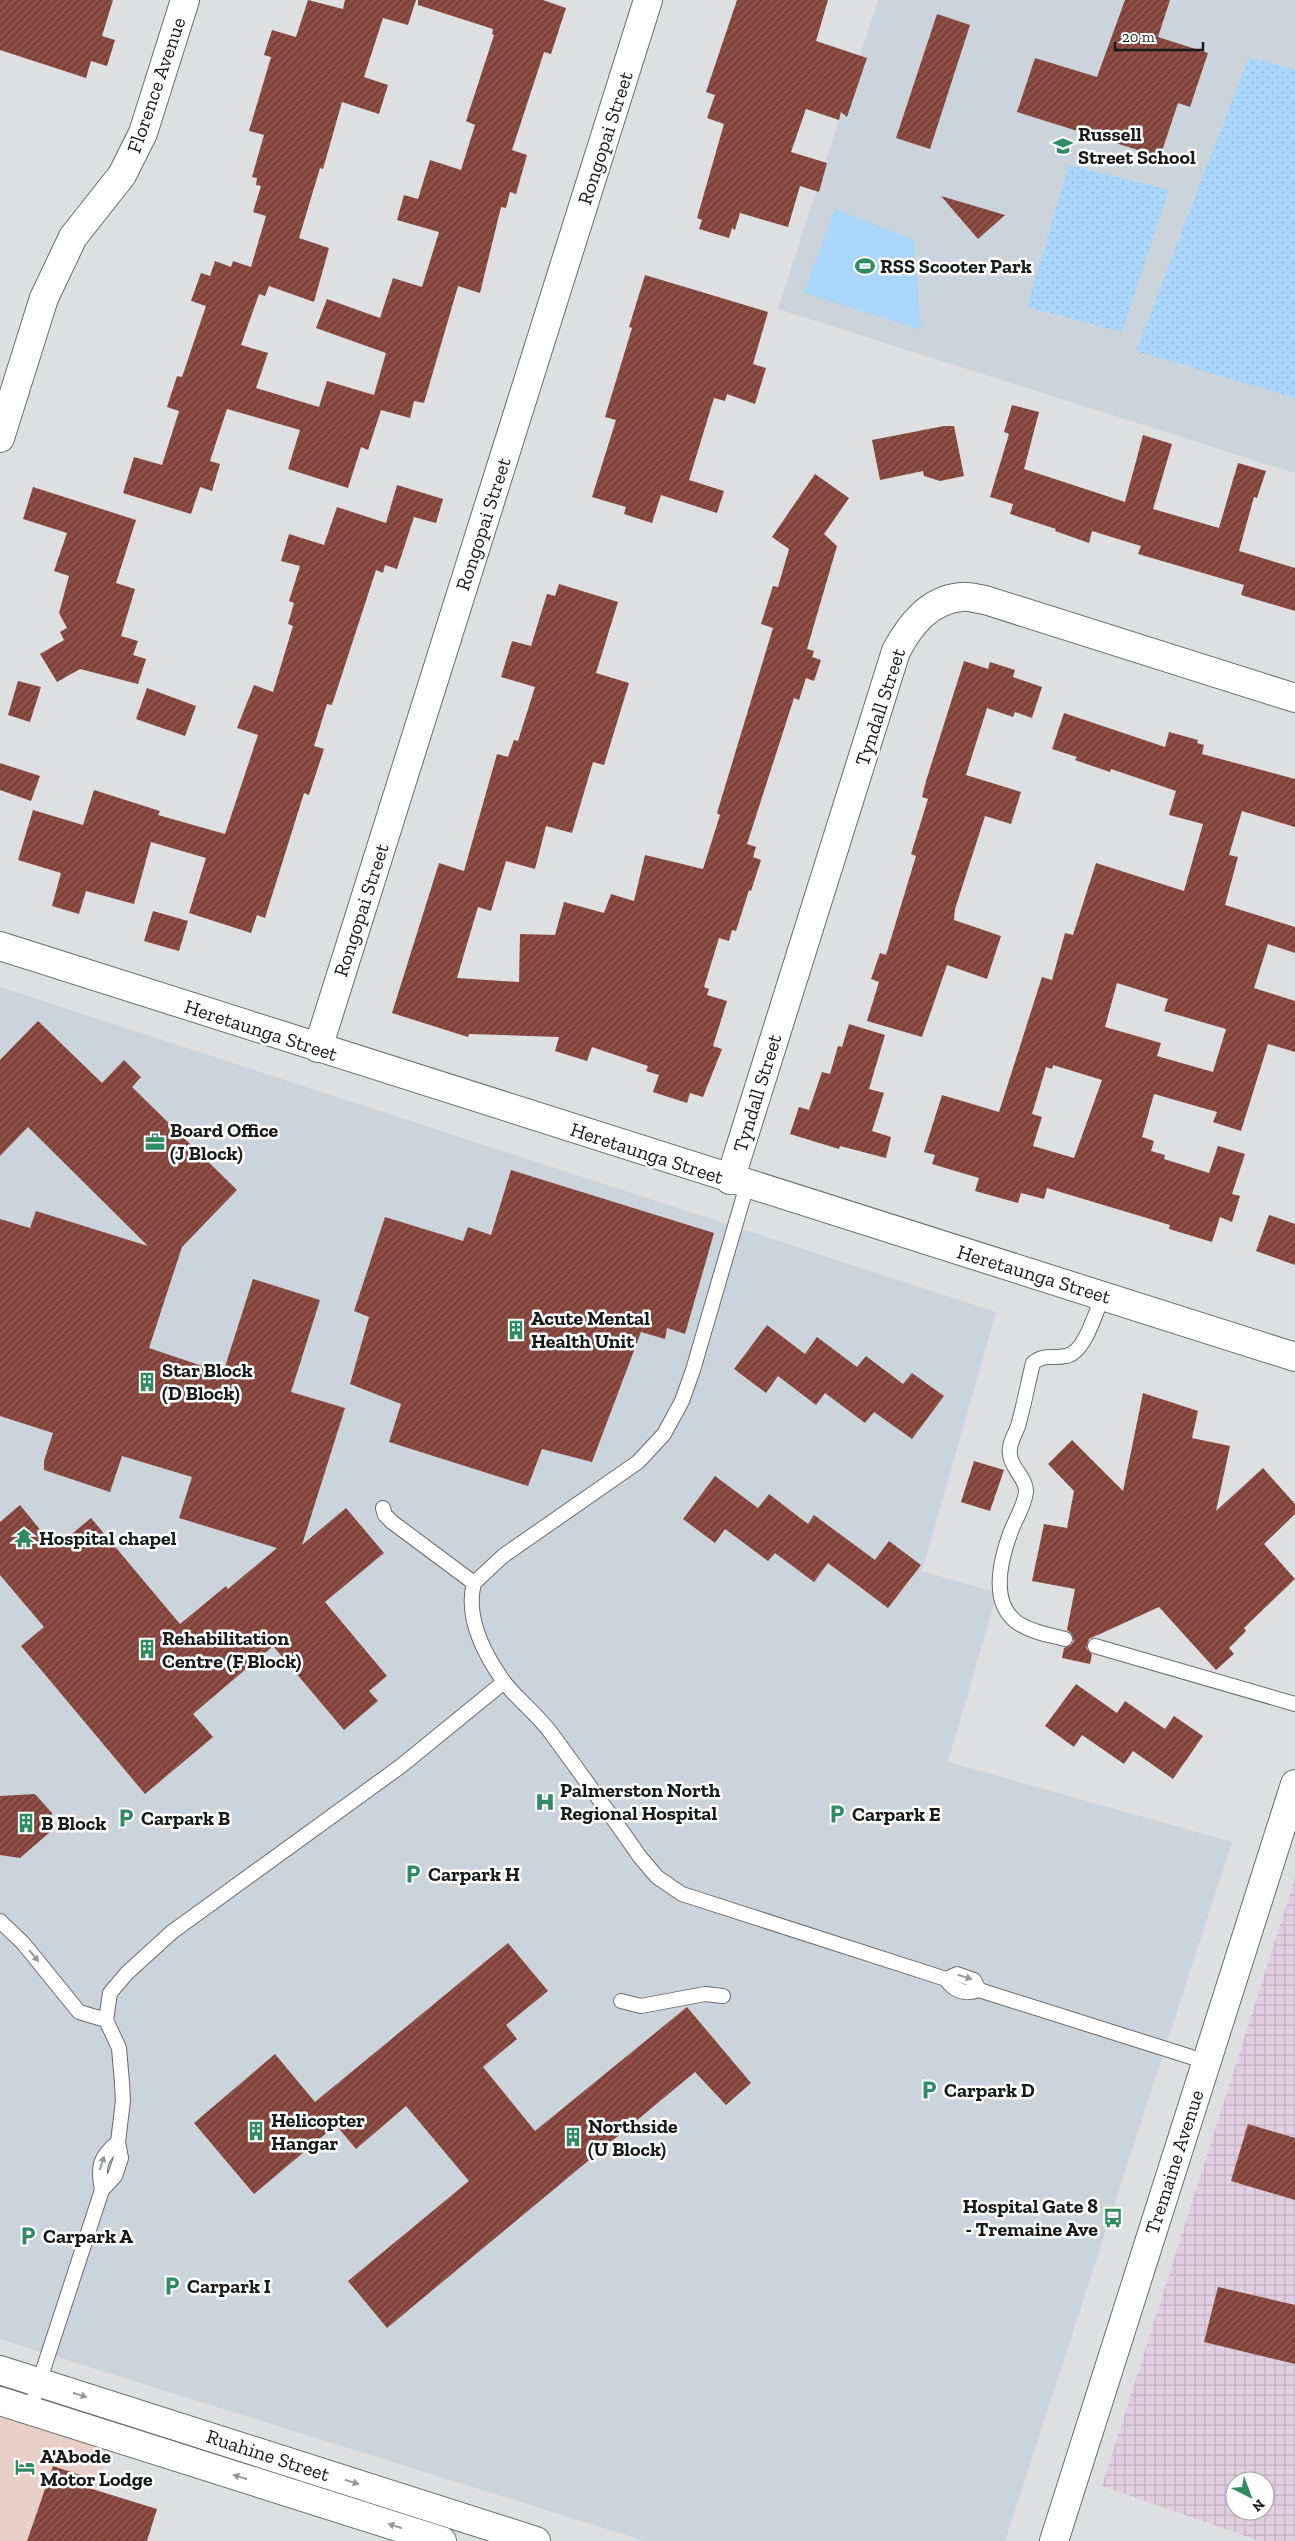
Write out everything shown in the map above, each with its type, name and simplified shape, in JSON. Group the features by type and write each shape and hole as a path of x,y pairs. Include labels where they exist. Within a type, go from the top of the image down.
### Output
{"street":[{"name":"Florence Avenue","path":"0,438 44,298 73,237 122,175 143,133 185,0"},
{"name":"Rongopai Street","path":"318,1048 648,0"},
{"name":"Tyndall Street","path":"738,1182 896,651 908,629 924,612 943,602 962,597 985,600 1295,698"},
{"name":"Heretaunga Street","path":"0,946 738,1182 1103,1295 1295,1357"},
{"name":"Tremaine Avenue","path":"1054,2541 1295,1784"},
{"name":"Ruahine Street","path":"0,2370 536,2541"},
{"name":"Ruahine Street","path":"0,2401 442,2541"},
{"path":"1061,2541 1072,2480"}],"lane":[{"path":"738,1182 693,1370 682,1401 664,1434 638,1462 503,1556 474,1583 470,1598 472,1617 482,1642 504,1682 547,1728 640,1857 657,1877 682,1894 946,1979 952,1988 969,1993 979,1990 1207,2062"},
{"path":"1065,1639 1017,1623 1002,1601 1000,1583 1001,1560 1011,1531 1024,1503 1026,1489 1014,1468 1010,1455 1010,1446 1018,1427 1034,1362 1040,1357 1066,1357 1075,1353 1081,1346 1103,1295"},
{"path":"383,1508 385,1515 392,1522 474,1583"},
{"path":"1094,1646 1295,1704"},
{"path":"30,2410 102,2190 98,2172 105,2153 118,2142 123,2102 119,2048 106,2020 110,1993 127,1973 172,1932 402,1766 504,1682"},
{"path":"0,1921 23,1943 80,2012 106,2020"},
{"path":"621,2001 641,2006 705,1994 723,1996"}],"shaded area":[{"name":"Russell Street School","path":"878,0 1295,0 1295,473 778,309"},
{"path":"1249,57 1295,70 1295,398 1136,351"},
{"path":"1069,165 1169,190 1122,332 1027,307"},
{"name":"RSS Scooter Park","path":"835,209 914,240 921,330 804,293"},
{"name":"Palmerston North Regional Hospital","path":"0,987 996,1312 922,1571 997,1593 948,1762 1232,1842 1005,2541 645,2541 0,2339"},
{"path":"1295,1878 1295,2537 1294,2541 1260,2541 1102,2486"},
{"path":"0,2414 109,2449 80,2541 0,2541"}],"building":[{"path":"0,0 113,0 102,36 115,40 107,66 91,61 86,78 0,50"},
{"path":"308,0 343,9 345,0 416,0 408,25 383,18 364,77 388,85 379,114 342,102 323,169 320,168 299,238 329,248 314,302 269,286 265,296 259,294 241,345 268,353 256,388 319,407 327,381 374,395 386,353 316,328 327,299 380,318 393,278 422,287 439,232 397,220 404,195 418,199 430,160 461,170 475,125 466,121 494,35 492,34 493,29 418,5 418,0 543,0 566,8 551,54 544,52 512,150 527,155 516,194 510,192 506,208 501,207 480,293 458,286 424,403 414,401 410,418 381,410 368,450 361,447 348,488 288,469 300,430 227,409 210,461 220,464 212,491 200,487 191,514 123,493 134,457 162,465 179,411 167,407 177,376 182,377 206,306 191,301 201,273 210,276 215,261 231,267 233,261 251,267 266,216 253,212 261,186 256,185 257,178 252,177 264,135 249,131 271,57 264,55 272,30 296,37"},
{"path":"737,0 828,0 816,41 867,58 847,117 841,112 839,120 806,109 791,152 827,163 819,192 800,186 788,227 740,213 735,230 732,228 729,238 699,229 702,220 697,218 724,124 707,118 715,95 706,92"},
{"path":"1125,0 1170,0 1158,37 1208,53 1190,107 1178,103 1160,157 1017,112 1035,58 1097,77"},
{"path":"937,14 970,25 930,149 896,138"},
{"path":"941,196 1005,215 978,239"},
{"path":"645,275 768,312 753,364 766,368 755,404 727,394 725,401 714,398 689,480 724,491 717,513 661,495 652,523 624,514 626,507 592,497 616,420 605,417 632,328 629,327"},
{"path":"1012,405 1039,412 1024,469 1125,502 1143,435 1172,444 1153,509 1219,528 1238,463 1266,471 1257,498 1254,497 1239,551 1295,568 1295,611 1241,595 1244,585 1138,554 1141,546 1092,531 1089,543 1055,531 1056,529 1010,514 1013,504 990,497 1009,434 1004,432"},
{"path":"944,426 954,426 964,476 940,481 924,476 923,471 880,480 872,440"},
{"path":"815,474 849,498 824,534 837,546 807,649 814,651 812,657 821,660 814,681 806,678 799,700 794,698 747,844 756,847 753,857 761,860 736,931 732,930 729,941 719,938 704,987 709,989 707,995 727,1001 713,1046 722,1049 703,1097 690,1093 687,1103 653,1092 659,1075 646,1071 648,1066 592,1047 587,1061 555,1051 559,1037 469,1034 468,1037 392,1013 439,863 464,871 497,754 508,757 514,740 518,741 535,687 501,677 512,641 531,646 547,594 555,596 559,584 618,602 596,673 629,683 604,765 593,762 572,833 546,826 535,869 506,861 491,911 478,907 457,978 519,982 520,934 555,935 564,902 604,913 611,894 634,901 645,855 703,869 720,815 717,813 773,628 761,624 773,586 778,587 789,549 772,537"},
{"path":"397,485 443,499 436,523 414,517 397,569 385,565 383,573 376,570 332,705 327,704 314,746 324,749 309,795 304,793 265,918 257,915 251,933 189,913 206,858 151,842 134,904 86,891 79,914 52,906 61,873 18,860 33,810 83,825 94,790 160,811 158,815 225,834 258,735 237,728 254,685 273,692 293,626 288,624 294,603 289,601 300,566 281,561 289,534 324,545 337,507 386,523"},
{"path":"33,487 136,520 116,583 135,589 121,636 138,641 133,655 146,659 138,684 80,669 57,682 40,654 64,640 60,632 67,628 59,613 69,576 54,571 67,533 23,519"},
{"path":"964,661 988,669 990,662 1015,670 1013,677 1042,687 1032,718 1015,712 1013,717 987,708 966,775 1021,792 1011,824 985,816 955,909 954,920 1001,936 987,979 947,965 922,1037 867,1021 879,982 871,979 880,953 886,955 916,856 911,854 928,799 922,797"},
{"path":"18,681 41,687 30,722 8,715"},
{"path":"147,688 196,706 185,736 136,719"},
{"path":"1064,713 1165,747 1169,732 1198,740 1197,743 1204,745 1202,754 1295,779 1295,827 1242,811 1229,855 1238,857 1225,905 1295,927 1295,953 1268,944 1254,988 1295,1001 1295,1052 1268,1044 1241,1131 1213,1122 1217,1112 1154,1094 1142,1137 1154,1141 1151,1151 1165,1155 1164,1159 1209,1173 1218,1146 1245,1154 1232,1194 1240,1196 1232,1222 1220,1217 1212,1242 1169,1229 1170,1225 1047,1188 1044,1199 1021,1193 1018,1203 975,1191 979,1178 932,1164 935,1155 924,1152 942,1095 999,1112 1042,977 1052,980 1065,933 1073,935 1096,863 1184,891 1203,824 1169,815 1176,791 1111,769 1110,772 1075,760 1077,757 1052,749","holes":["1117,983 1168,999 1164,1011 1226,1029 1213,1072 1157,1056 1161,1043 1105,1027","1053,1065 1102,1080 1074,1158 1033,1146 1042,1117 1032,1114 1046,1067 1052,1069"]},
{"path":"0,763 40,776 31,801 0,790"},
{"path":"153,911 188,921 179,951 144,941"},
{"path":"38,1021 102,1083 124,1060 141,1077 132,1087 237,1190 182,1247 149,1348 223,1373 253,1279 320,1300 291,1392 345,1408 302,1545 346,1508 384,1553 325,1602 387,1676 369,1691 378,1701 344,1730 273,1646 193,1714 213,1737 145,1794 21,1646 44,1627 0,1575 0,1522 20,1505 55,1548 91,1518 180,1624 226,1586 228,1589 277,1548 179,1518 192,1477 122,1456 110,1492 44,1470 44,1461 53,1433 0,1416 0,1219 30,1228 36,1211 148,1246 28,1127 0,1156 0,1060"},
{"path":"849,1024 885,1035 869,1089 884,1093 872,1131 891,1137 886,1158 840,1146 839,1149 790,1134 799,1107 809,1110 822,1072 830,1074 838,1046 842,1047"},
{"name":"Acute Mental Health Unit","path":"511,1170 714,1233 685,1334 667,1328 665,1339 641,1332 592,1462 542,1449 528,1486 389,1442 401,1404 350,1384 369,1317 354,1311 385,1217 463,1241 468,1227 491,1235"},
{"path":"1269,1215 1295,1224 1295,1265 1256,1251"},
{"path":"767,1325 805,1354 817,1337 857,1367 866,1356 903,1384 912,1373 944,1396 912,1439 874,1412 865,1423 825,1393 816,1405 778,1376 766,1393 734,1369"},
{"path":"1143,1393 1198,1411 1192,1438 1230,1446 1216,1511 1263,1468 1295,1504 1295,1514 1264,1544 1295,1579 1244,1628 1246,1631 1229,1648 1234,1654 1216,1670 1159,1607 1089,1639 1086,1648 1092,1654 1090,1664 1062,1658 1064,1648 1071,1645 1074,1641 1071,1633 1067,1630 1075,1589 1032,1581 1044,1524 1067,1528 1074,1491 1048,1464 1072,1440 1123,1491"},
{"path":"974,1461 1004,1470 990,1511 961,1502"},
{"path":"715,1476 758,1508 769,1494 808,1524 814,1515 875,1560 889,1541 921,1565 888,1608 828,1563 814,1582 775,1553 768,1561 725,1529 715,1543 683,1519"},
{"path":"1076,1684 1117,1713 1125,1701 1165,1729 1174,1716 1203,1736 1173,1779 1133,1751 1124,1764 1082,1735 1074,1747 1045,1726"},
{"name":"B Block","path":"35,1794 52,1813 50,1832 20,1858 0,1855 0,1796"},
{"name":"Northside (U Block)","path":"508,1943 548,1991 506,2025 517,2039 483,2067 535,2131 687,2007 751,2083 726,2105 695,2072 387,2328 348,2281 469,2181 406,2106 356,2149 336,2125 254,2194 194,2123 275,2054 315,2102"},
{"path":"1248,2124 1295,2138 1295,2200 1231,2181"},
{"path":"1218,2287 1295,2305 1295,2364 1204,2342"},
{"path":"53,2466 92,2479 89,2488 157,2509 147,2541 27,2541"}],"place":[{"name":"Russell Street School","path":"1063,146"},
{"name":"RSS Scooter Park","path":"865,266"},
{"name":"Board Office (J Block)","path":"155,1142"},
{"name":"Acute Mental Health Unit","path":"516,1330"},
{"name":"Star Block (D Block)","path":"147,1382"},
{"name":"Hospital chapel","path":"24,1538"},
{"name":"Rehabilitation Centre (F Block)","path":"147,1649"},
{"name":"Palmerston North Regional Hospital","path":"545,1802"},
{"name":"Carpark E","path":"837,1814"},
{"name":"Carpark B","path":"126,1818"},
{"name":"B Block","path":"26,1823"},
{"name":"Carpark H","path":"413,1874"},
{"name":"Carpark D","path":"929,2090"},
{"name":"Helicopter Hangar","path":"256,2131"},
{"name":"Northside (U Block)","path":"573,2137"},
{"name":"Hospital Gate 8 - Tremaine Ave","path":"1113,2218"},
{"name":"Carpark A","path":"28,2236"},
{"name":"Carpark I","path":"172,2286"},
{"name":"A'Abode Motor Lodge","path":"25,2467"}]}
